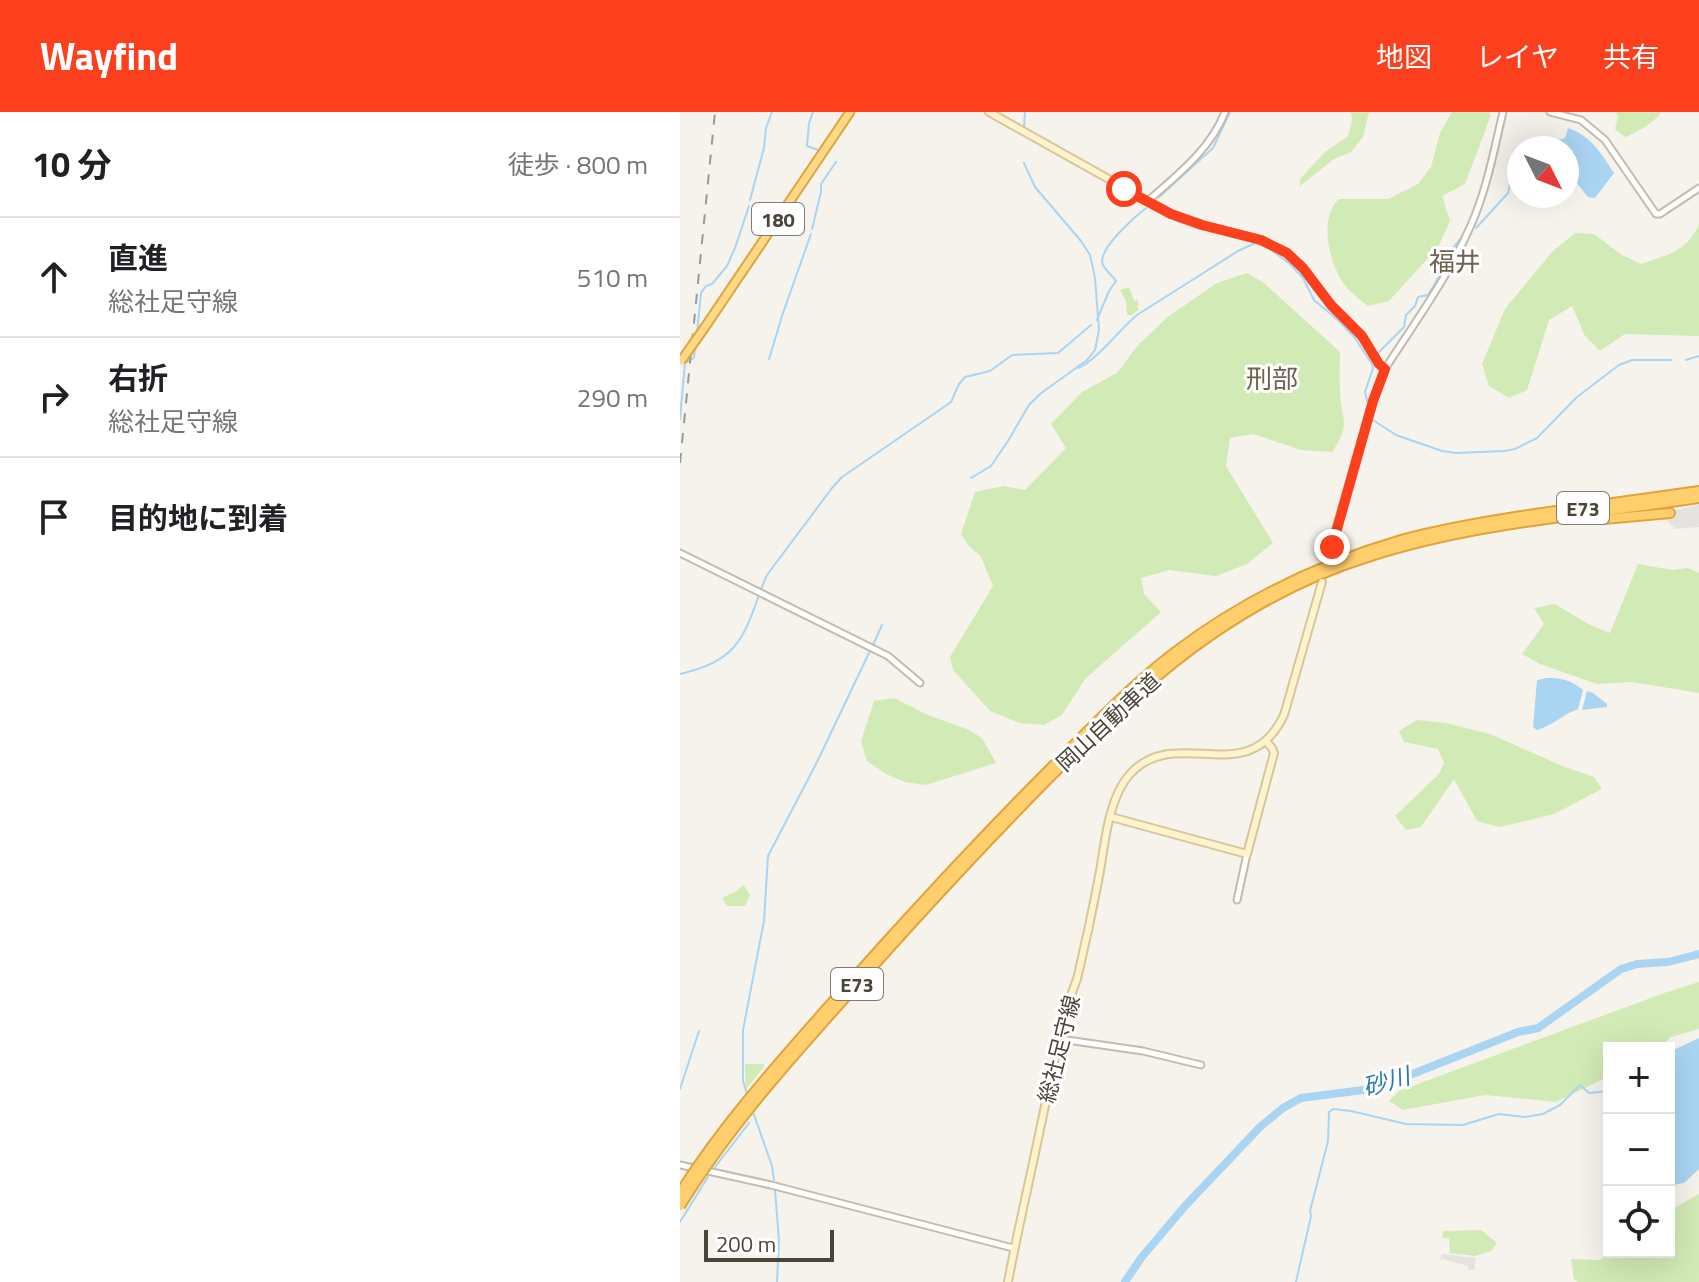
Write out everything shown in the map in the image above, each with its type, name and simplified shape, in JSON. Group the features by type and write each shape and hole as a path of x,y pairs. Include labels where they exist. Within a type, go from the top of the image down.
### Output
{"highway":[{"name":"180","path":"680,362 850,112"},
{"name":"岡山自動車道","path":"680,1193 760,1085 893,935 1048,775 1178,659 1246,613 1304,582 1369,556 1433,535 1699,488"},
{"name":"岡山自動車道","path":"1467,529 1699,498"},
{"path":"1564,517 1604,519 1670,513"},
{"name":"岡山自動車道","path":"680,1206 715,1153 765,1089 1048,775"}],"main road":[{"path":"989,112 1147,202 1186,220 1261,240 1287,253 1362,336 1385,369 1329,554"},
{"path":"1111,817 1247,854 1274,753 1266,741 1284,715 1322,582"},
{"name":"総社足守線","path":"1008,1282 1060,1039 1079,968 1111,817 1122,784 1144,762 1161,755 1174,752 1232,755 1266,741"}],"street":[{"path":"1147,202 1201,152 1214,135 1225,112"},
{"path":"1385,369 1465,239 1483,193 1503,112"},
{"path":"1550,112 1581,120 1605,140 1656,214 1699,188"},
{"path":"680,553 872,647 894,659 920,683"},
{"path":"1237,900 1247,854"},
{"path":"1060,1039 1143,1051 1201,1065"},
{"path":"680,1165 771,1185 1013,1248"}],"green space":[{"path":"1351,112 1369,112 1363,137 1351,152 1334,159 1300,186 1300,179 1325,152 1348,136"},
{"path":"1452,112 1488,112 1491,115 1465,184 1442,196 1450,221 1438,247 1389,301 1368,306 1348,289 1331,257 1327,231 1332,208 1339,199 1388,199 1418,184 1431,167 1440,133"},
{"path":"1616,112 1661,112 1651,123 1625,137 1615,129"},
{"path":"1699,224 1699,336 1625,334 1600,351 1585,336 1572,306 1549,320 1527,390 1509,398 1489,386 1482,364 1505,309 1552,252 1575,233 1594,234 1622,255 1641,264 1682,247"},
{"path":"1247,273 1264,283 1340,352 1344,428 1338,442 1332,452 1301,450 1253,434 1230,438 1226,466 1273,543 1247,564 1216,576 1169,570 1141,578 1144,594 1161,612 1085,679 1062,715 1044,725 1020,723 990,711 953,670 950,657 993,586 981,557 961,534 975,492 1004,486 1025,490 1066,448 1051,424 1082,392 1117,373 1138,345 1169,316 1217,283"},
{"path":"1129,287 1134,301 1137,300 1139,305 1132,315 1127,315 1126,301 1120,290"},
{"path":"1638,564 1672,570 1688,568 1699,573 1699,693 1632,682 1597,684 1540,664 1522,654 1544,624 1534,608 1555,604 1610,633"},
{"path":"894,698 982,738 996,763 926,785 905,782 886,774 867,761 861,741 874,701"},
{"path":"1417,720 1446,723 1490,734 1594,777 1602,789 1554,814 1499,827 1477,821 1454,779 1421,827 1406,830 1395,816 1439,774 1444,763 1438,749 1404,742 1399,731"},
{"path":"744,885 750,895 745,906 727,906 722,898"},
{"path":"1699,982 1699,1029 1671,1037 1666,1042 1603,1042 1603,1079 1556,1102 1485,1095 1403,1110 1389,1101 1399,1091"},
{"path":"745,1064 764,1064 746,1089"},
{"path":"1699,1194 1699,1282 1574,1280 1571,1259 1675,1258 1675,1208"},
{"path":"1481,1230 1497,1243 1491,1251 1475,1256 1450,1253 1449,1238 1442,1238 1443,1231"}],"shaded area":[{"path":"1699,504 1699,527 1675,529 1659,512 1681,509"},
{"path":"1442,1254 1476,1258 1474,1270 1443,1259 1439,1261"}],"water":[{"path":"1568,128 1589,140 1614,173 1595,198 1588,197 1579,186 1579,136 1566,136"},
{"path":"1537,680 1566,680 1583,690 1578,709 1537,730 1533,727"},
{"path":"1587,691 1607,704 1607,707 1582,710"},
{"path":"1699,1038 1699,1169 1684,1183 1675,1185 1675,1114 1675,1049"}],"waterway":[{"path":"750,200 772,112"},
{"path":"813,112 807,146 818,150"},
{"path":"1024,127 1025,112"},
{"path":"1159,197 1213,148 1230,112"},
{"path":"812,229 821,184 836,162"},
{"path":"971,478 991,466 1029,405 1087,360 1095,350 1099,330 1090,255 1035,187 1024,163"},
{"path":"1476,228 1507,194"},
{"path":"697,333 701,293 727,266 749,206"},
{"path":"1097,320 1116,281 1103,265 1105,251 1146,208"},
{"path":"769,359 811,234"},
{"path":"1378,353 1404,327 1406,315 1415,306 1418,297 1428,295 1462,237"},
{"path":"1078,368 1092,359 1137,315 1255,243 1266,246 1290,264 1303,278 1314,300 1355,338 1373,368 1365,392 1368,404"},
{"path":"761,589 767,575 842,477 951,402 965,377 990,371 1012,355 1058,353 1091,325"},
{"path":"680,419 685,363 694,358 695,347"},
{"path":"1686,360 1699,356"},
{"path":"1373,420 1396,435 1442,451 1515,449 1537,438 1577,397 1619,365 1632,360 1671,360"},
{"path":"680,674 712,663 733,648 747,626 759,595"},
{"path":"873,645 882,625"},
{"path":"747,1094 743,1081 743,1030 764,921 768,856 870,651"},
{"name":"砂川","path":"1125,1282 1185,1206 1260,1127 1283,1108 1301,1098 1371,1089 1518,1032 1538,1028 1621,969 1699,954"},
{"path":"680,1089 699,1031"},
{"path":"1296,1282 1328,1141 1329,1112 1333,1109 1406,1124 1463,1125 1499,1114 1525,1117 1543,1114 1560,1105 1580,1085 1589,1093 1603,1092"},
{"path":"753,1112 774,1180"},
{"path":"715,1167 749,1123"},
{"path":"680,1222 708,1177"},
{"path":"775,1190 779,1241 777,1282"}],"railway":[{"path":"680,463 715,112"}],"district":[{"name":"福井","path":"1455,261"},
{"name":"刑部","path":"1272,378"}],"route":[{"path":"1124,189 1171,214 1261,240 1287,253 1362,336 1385,369 1332,547"}]}
